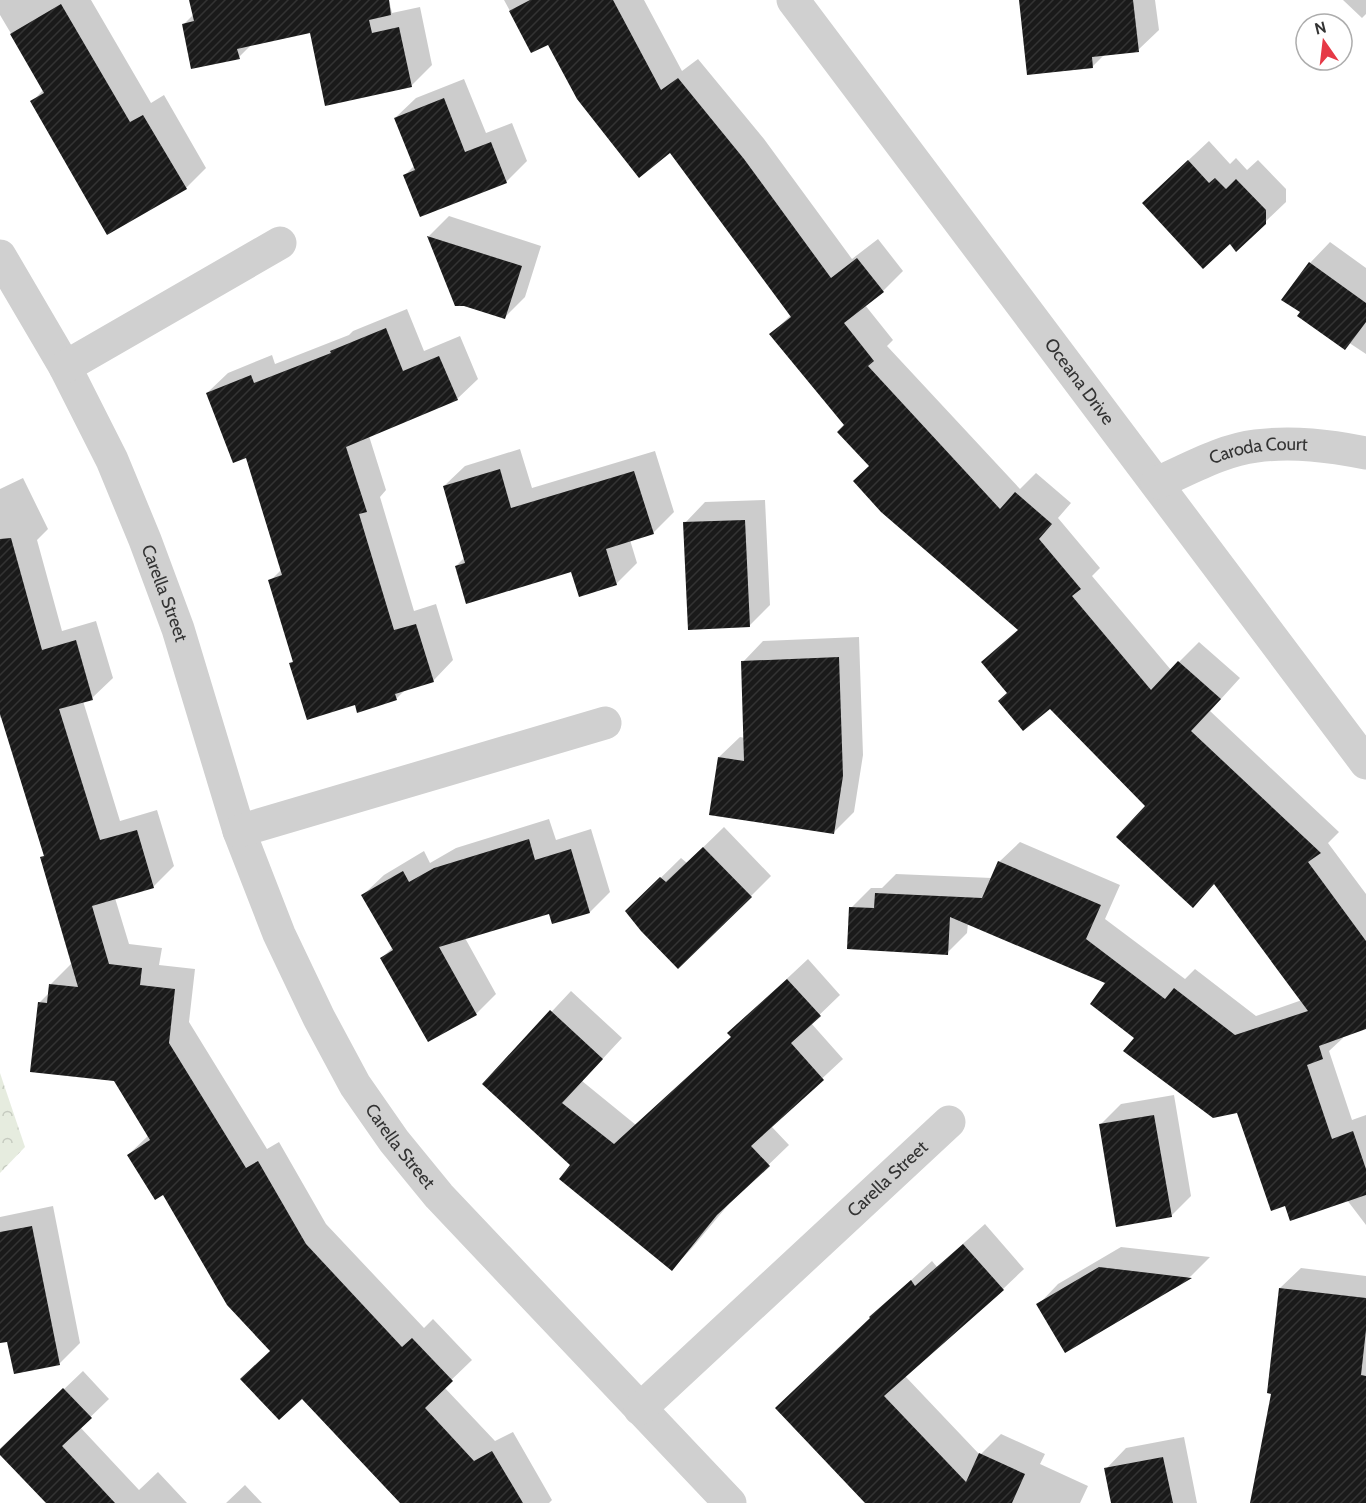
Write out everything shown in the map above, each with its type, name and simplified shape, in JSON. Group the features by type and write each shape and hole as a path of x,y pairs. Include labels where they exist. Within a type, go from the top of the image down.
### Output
{"street":[{"name":"Oceana Drive","path":"793,0 1366,763"},
{"path":"65,367 280,243"},
{"name":"Carella Street","path":"0,256 65,367 112,460 146,540 178,629 239,831 279,934 319,1018 355,1085 394,1141 439,1197 730,1503"},
{"name":"Caroda Court","path":"1157,483 1215,457 1254,446 1293,444 1366,453"},
{"path":"239,831 605,723"},
{"name":"Carella Street","path":"640,1409 949,1122"}],"green space":[{"path":"0,1073 25,1147 0,1173"}],"building":[{"path":"189,0 389,0 391,15 369,20 372,33 399,27 412,87 325,106 310,33 237,49 240,59 191,69 182,24 194,21"},
{"path":"530,0 613,0 661,90 678,78 744,159 831,278 857,258 884,292 844,323 874,361 868,366 1000,509 1015,492 1052,524 1039,539 1081,589 1072,596 1151,690 1178,661 1221,699 1191,731 1321,853 1308,862 1366,941 1366,1029 1319,1046 1323,1059 1307,1065 1332,1139 1353,1131 1366,1169 1366,1195 1290,1221 1285,1206 1271,1211 1237,1113 1213,1118 1123,1051 1134,1038 1090,1004 1105,983 950,917 948,955 847,949 849,907 874,908 875,893 982,898 998,861 1101,905 1086,939 1165,999 1174,988 1235,1035 1308,1011 1214,884 1193,908 1116,837 1145,806 1050,709 1023,731 998,701 1007,693 981,662 1018,630 881,512 853,481 869,466 837,432 844,425 769,334 791,317 670,153 639,178 577,99 548,45 531,53 509,11"},
{"path":"1019,0 1133,0 1139,52 1092,57 1093,68 1027,75"},
{"path":"61,4 130,122 143,115 187,189 107,235 30,101 44,93 10,34"},
{"path":"444,98 465,152 491,142 507,183 420,217 403,175 415,170 394,118"},
{"path":"1188,160 1209,183 1215,178 1226,189 1236,179 1266,210 1266,224 1236,252 1230,244 1203,269 1142,203"},
{"path":"427,236 522,266 505,319 464,306 455,306"},
{"path":"1309,262 1366,303 1366,322 1345,350 1297,316 1300,312 1281,300"},
{"path":"386,328 403,371 439,356 458,400 346,447 367,512 359,514 394,630 416,624 434,682 395,694 397,700 357,713 355,705 307,720 289,663 293,662 268,580 282,575 246,458 233,463 206,393 251,375 254,383 331,353 330,351"},
{"path":"500,469 511,508 634,471 654,534 606,549 617,585 579,597 571,572 466,604 455,566 465,563 443,486"},
{"path":"745,520 750,627 688,630 683,522"},
{"path":"11,538 42,650 76,640 93,700 59,709 100,840 137,830 154,888 92,906 109,964 142,968 140,985 175,989 169,1043 246,1168 258,1161 306,1244 402,1347 412,1338 453,1381 425,1408 474,1461 492,1451 523,1503 400,1503 302,1399 279,1420 240,1379 270,1351 227,1305 163,1195 155,1200 127,1155 150,1140 114,1081 30,1072 38,1002 47,1003 49,984 78,987 40,857 44,856 0,714 0,539"},
{"path":"839,657 843,776 834,834 709,815 718,757 744,761 741,661"},
{"path":"529,839 535,860 571,849 590,913 552,924 549,914 439,947 477,1015 428,1042 380,958 393,950 361,895 403,871 409,882 434,868"},
{"path":"703,847 752,897 678,969 625,911 660,877 666,882"},
{"path":"787,979 821,1016 791,1043 824,1080 751,1146 770,1166 717,1215 672,1271 559,1179 570,1165 482,1084 550,1010 603,1059 562,1103 614,1144 731,1037 727,1033"},
{"path":"1154,1115 1172,1217 1116,1227 1099,1124"},
{"path":"32,1226 60,1365 14,1374 7,1342 0,1343 0,1232"},
{"path":"963,1244 1004,1290 884,1396 966,1482 979,1453 1025,1474 1012,1503 865,1503 775,1408 869,1317 911,1280 915,1286"},
{"path":"1099,1267 1192,1278 1065,1353 1036,1304"},
{"path":"1279,1288 1366,1298 1366,1330 1361,1375 1366,1376 1366,1503 1250,1503 1271,1394 1267,1393"},
{"path":"63,1388 92,1418 62,1446 115,1503 46,1503 0,1455 0,1449"},
{"path":"1163,1457 1173,1503 1111,1503 1104,1468"}]}
